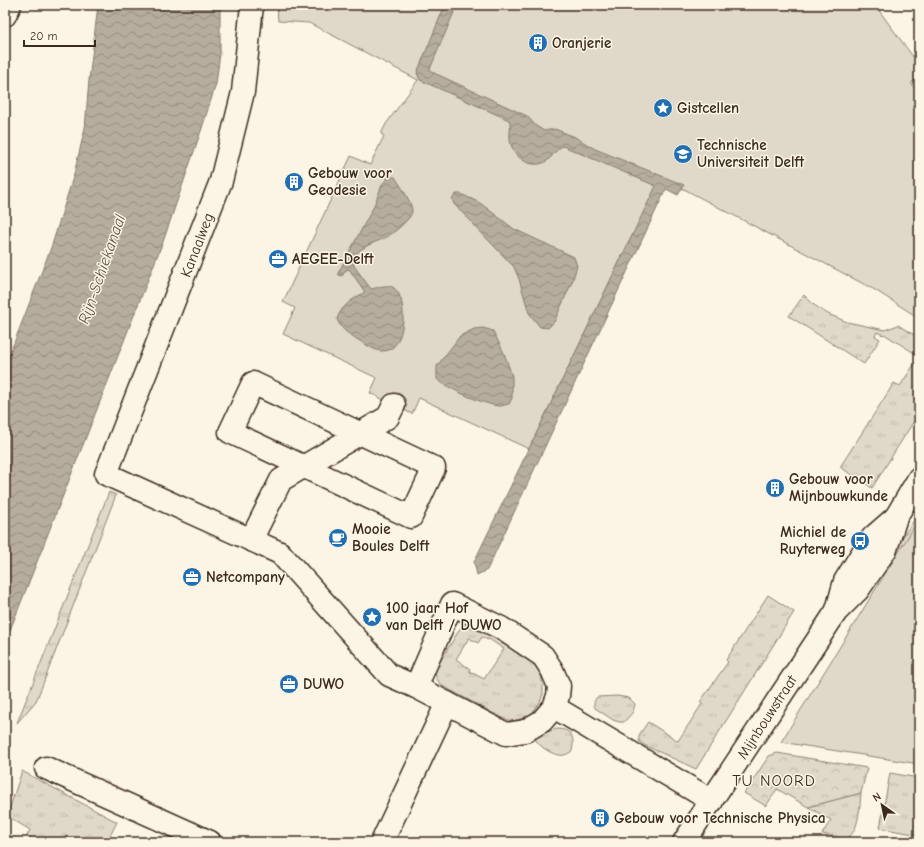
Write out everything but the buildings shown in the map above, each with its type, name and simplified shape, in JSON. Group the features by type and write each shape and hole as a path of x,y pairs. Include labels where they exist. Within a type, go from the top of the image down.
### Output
{"street":[{"path":"5,15 10,5"},
{"name":"Kanaalweg","path":"251,540 106,474 221,181 243,92 252,5"},
{"path":"253,383 361,433 434,468 412,517 230,432 253,383"},
{"path":"394,405 388,417 281,480 251,540 280,553 389,675 416,687 506,734 525,731 542,722 554,707 558,696 558,686 552,670 543,656 501,628 452,604 416,687"},
{"name":"Mijnbouwstraat","path":"684,842 836,612 845,582 865,549 873,537 896,517 919,478"},
{"path":"382,842 447,704"},
{"path":"554,707 712,801"},
{"path":"46,768 210,842"}],"green space":[{"name":"Technische Universiteit Delft","path":"277,5 875,5 919,65 919,77 911,83 919,94 919,318 875,290 682,188 663,180 629,242 529,449 419,398 412,414 370,393 377,378 283,334 295,308 283,302 351,156 370,165 384,136 381,134 386,124 418,80 309,23 278,21"},
{"path":"804,295 814,305 828,314 847,322 885,330 898,325 919,338 919,356 884,334 883,335 877,332 875,336 880,339 864,364 789,316"},
{"path":"919,357 919,413 872,488 840,467 894,383 900,386"},
{"path":"109,492 116,495 41,689 36,701 17,723"},
{"path":"919,513 919,541 891,576 884,572 886,569 883,566"},
{"path":"919,519 919,764 781,742"},
{"path":"768,595 794,612 696,769 644,745 639,741 639,735 648,722 678,741 702,704 700,702 728,662 726,660"},
{"path":"469,624 476,625 529,657 538,667 543,685 543,694 540,702 532,713 524,718 513,721 508,720 441,685 436,678 435,670 461,627","holes":["482,637 488,640 489,639 504,649 484,679 469,671 470,669 456,659 469,638 478,643"]},
{"path":"617,696 629,698 635,704 633,712 624,722 613,720 594,707 594,702 597,697"},
{"path":"556,729 566,730 571,735 573,742 572,751 567,754 559,755 549,751 542,747 535,738 536,736"},
{"path":"777,753 867,768 861,793 808,807 777,789 766,806 744,793 769,756"},
{"path":"22,771 117,822 107,842 38,842 27,836 30,830 7,816"},
{"path":"890,773 919,778 919,835 880,828"},
{"path":"861,793 858,819 850,836 842,838 822,834 831,820 808,807"}],"water":[{"name":"Rijn-Schiekanaal","path":"98,5 220,5 220,53 216,84 164,239 5,643 5,366 52,245 74,174 85,128"},
{"path":"445,5 457,5 430,69 432,72 527,116 536,126 544,131 555,129 575,137 595,149 684,185 678,195 666,189 487,570 477,575 474,562 656,186 563,146 558,149 547,161 541,164 529,163 518,156 511,145 509,120 420,80 417,73"},
{"path":"388,177 395,177 403,189 410,203 412,211 411,214 402,225 389,236 366,246 361,250 354,260 354,266 371,289 386,286 392,287 399,294 402,303 403,324 400,335 396,344 390,349 382,351 371,348 353,337 343,329 339,323 337,319 341,310 352,300 365,292 349,269 346,270 342,276 338,273 373,208 382,185"},
{"path":"456,194 461,194 480,203 514,229 574,257 577,266 572,282 554,322 548,328 540,327 529,313 514,267 454,204 452,199"},
{"path":"483,328 493,331 504,353 512,376 512,398 509,404 500,406 477,400 457,391 437,379 437,366 460,336 474,329"}],"place":[{"name":"Oranjerie","path":"538,43"},
{"name":"Gistcellen","path":"663,108"},
{"name":"Technische Universiteit Delft","path":"683,154"},
{"name":"Gebouw voor Geodesie","path":"294,182"},
{"name":"AEGEE-Delft","path":"278,259"},
{"name":"Gebouw voor Mijnbouwkunde","path":"775,488"},
{"name":"Mooie Boules Delft","path":"338,538"},
{"name":"Michiel de Ruyterweg","path":"860,541"},
{"name":"Netcompany","path":"192,577"},
{"name":"100 jaar Hof van Delft / DUWO","path":"372,617"},
{"name":"DUWO","path":"289,684"},
{"name":"Gebouw voor Technische Physica","path":"600,818"}],"district":[{"name":"TU NOORD","path":"774,780"}]}
